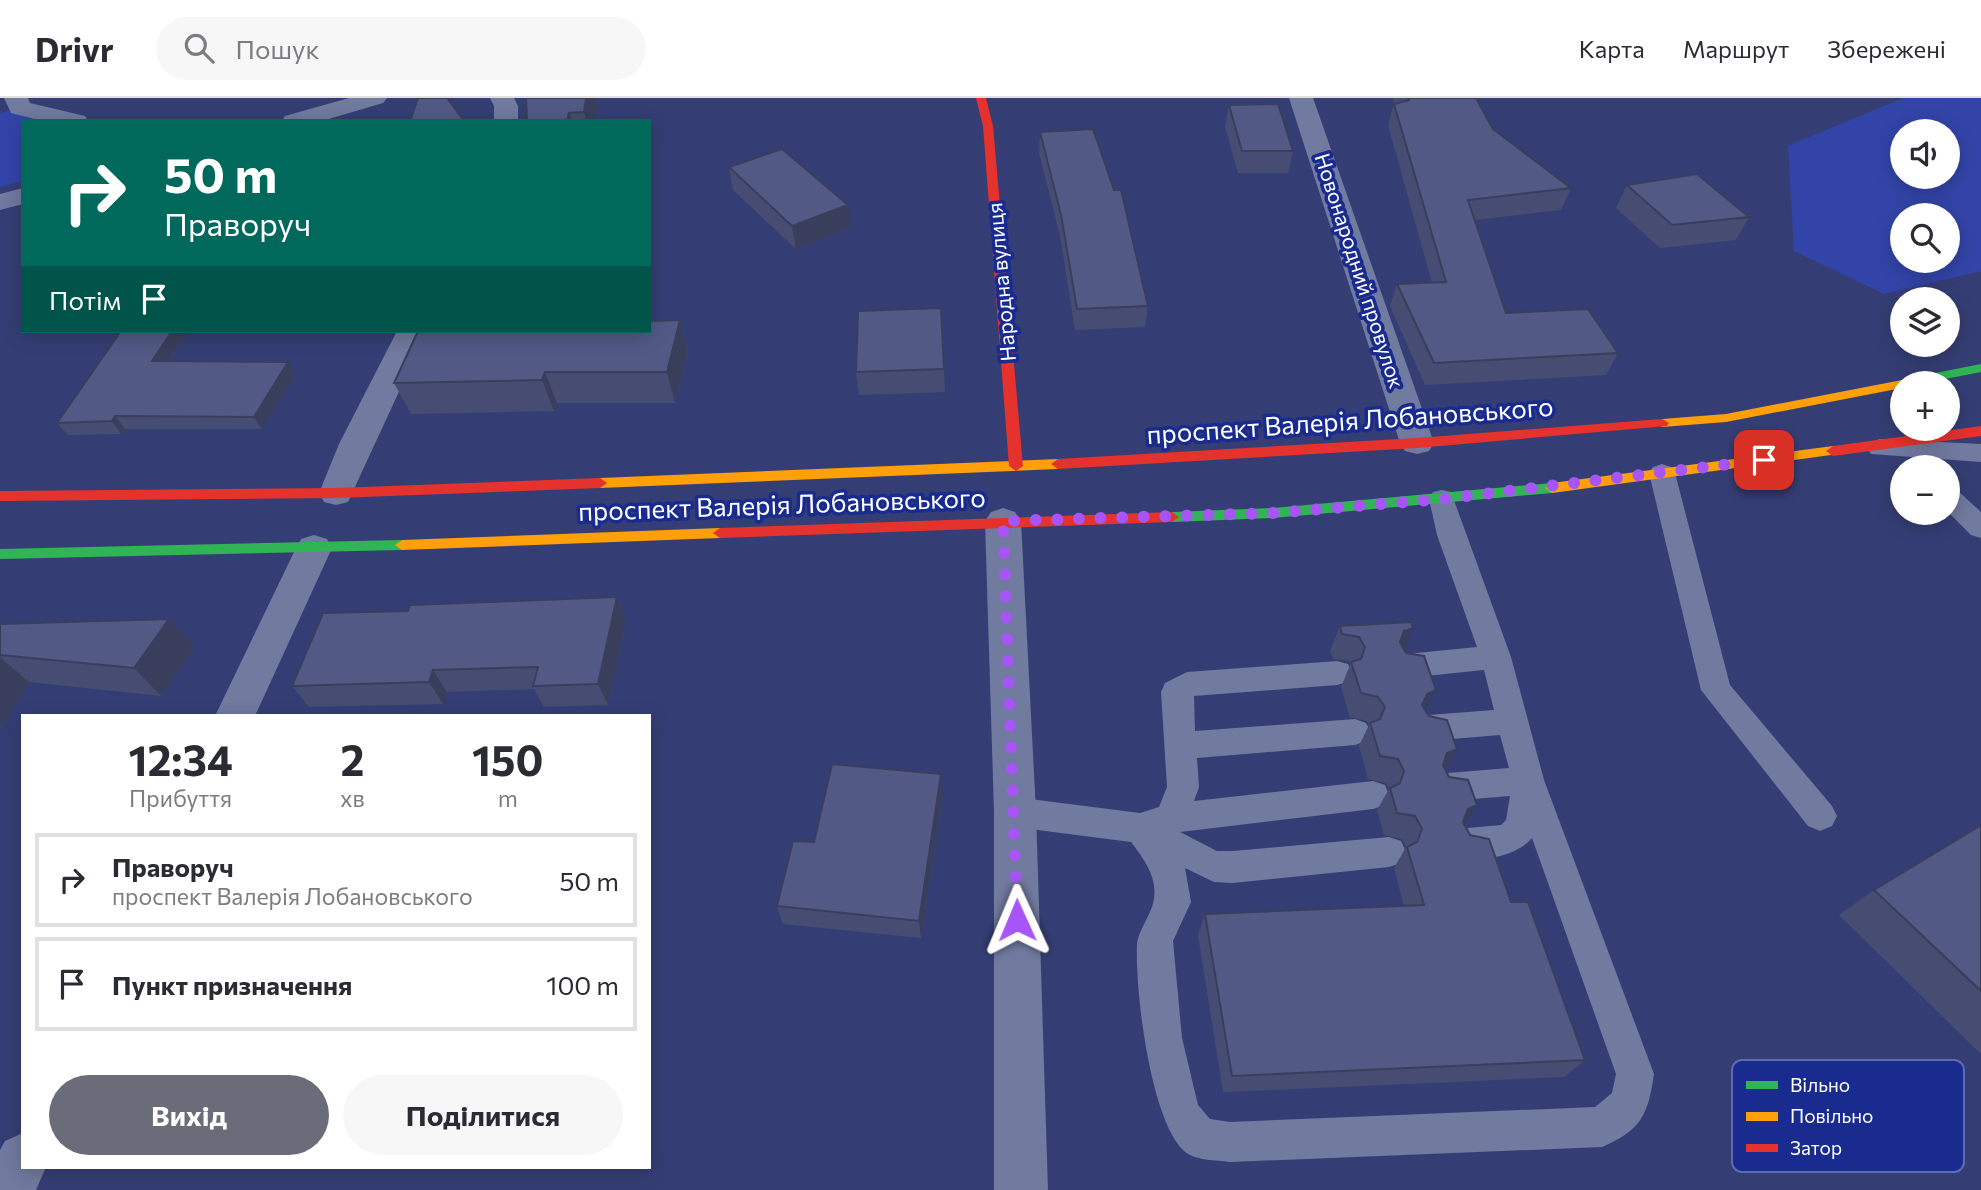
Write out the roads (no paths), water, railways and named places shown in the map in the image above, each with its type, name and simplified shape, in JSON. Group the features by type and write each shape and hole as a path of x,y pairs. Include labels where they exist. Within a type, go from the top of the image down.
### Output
{"main road":[{"name":"Народна вулиця","path":"981,98 988,126 1016,466"},
{"name":"проспект Валерія Лобановського","path":"1960,372 1981,368"},
{"name":"проспект Валерія Лобановського","path":"0,496 336,494 1016,466 1417,443 1726,418 1890,387"},
{"name":"проспект Валерія Лобановського","path":"0,554 314,548 1273,513 1442,499 1981,431"}],"street":[{"path":"16,98 20,108 67,119"},
{"path":"300,119 375,98"},
{"path":"502,98 506,106 506,119"},
{"name":"Новонародний провулок","path":"1301,98 1417,443"},
{"path":"0,202 21,197"},
{"path":"336,494 356,444 411,333"},
{"path":"1003,521 1015,811 1021,1190"},
{"path":"236,714 314,548"},
{"path":"8,1190 21,1163"}],"lane":[{"path":"1866,447 1981,453"},
{"path":"1866,447 1890,457"},
{"path":"1662,473 1716,690 1820,816"},
{"path":"1156,823 1173,902 1155,941 1163,1038 1181,1115 1199,1138 1230,1142 1602,1127 1630,1104 1635,1074 1528,780 1496,657 1451,535 1442,499"},
{"path":"1960,508 1981,528"},
{"path":"1406,666 1496,657"},
{"path":"1156,823 1182,787 1176,692 1187,684 1337,673"},
{"path":"1428,727 1513,721"},
{"path":"1180,746 1355,732"},
{"path":"1448,787 1528,780"},
{"path":"1468,843 1510,839 1516,833 1522,826 1528,780"},
{"path":"1015,811 1156,823 1373,795"},
{"path":"1156,823 1214,866 1233,867 1389,852"}]}
